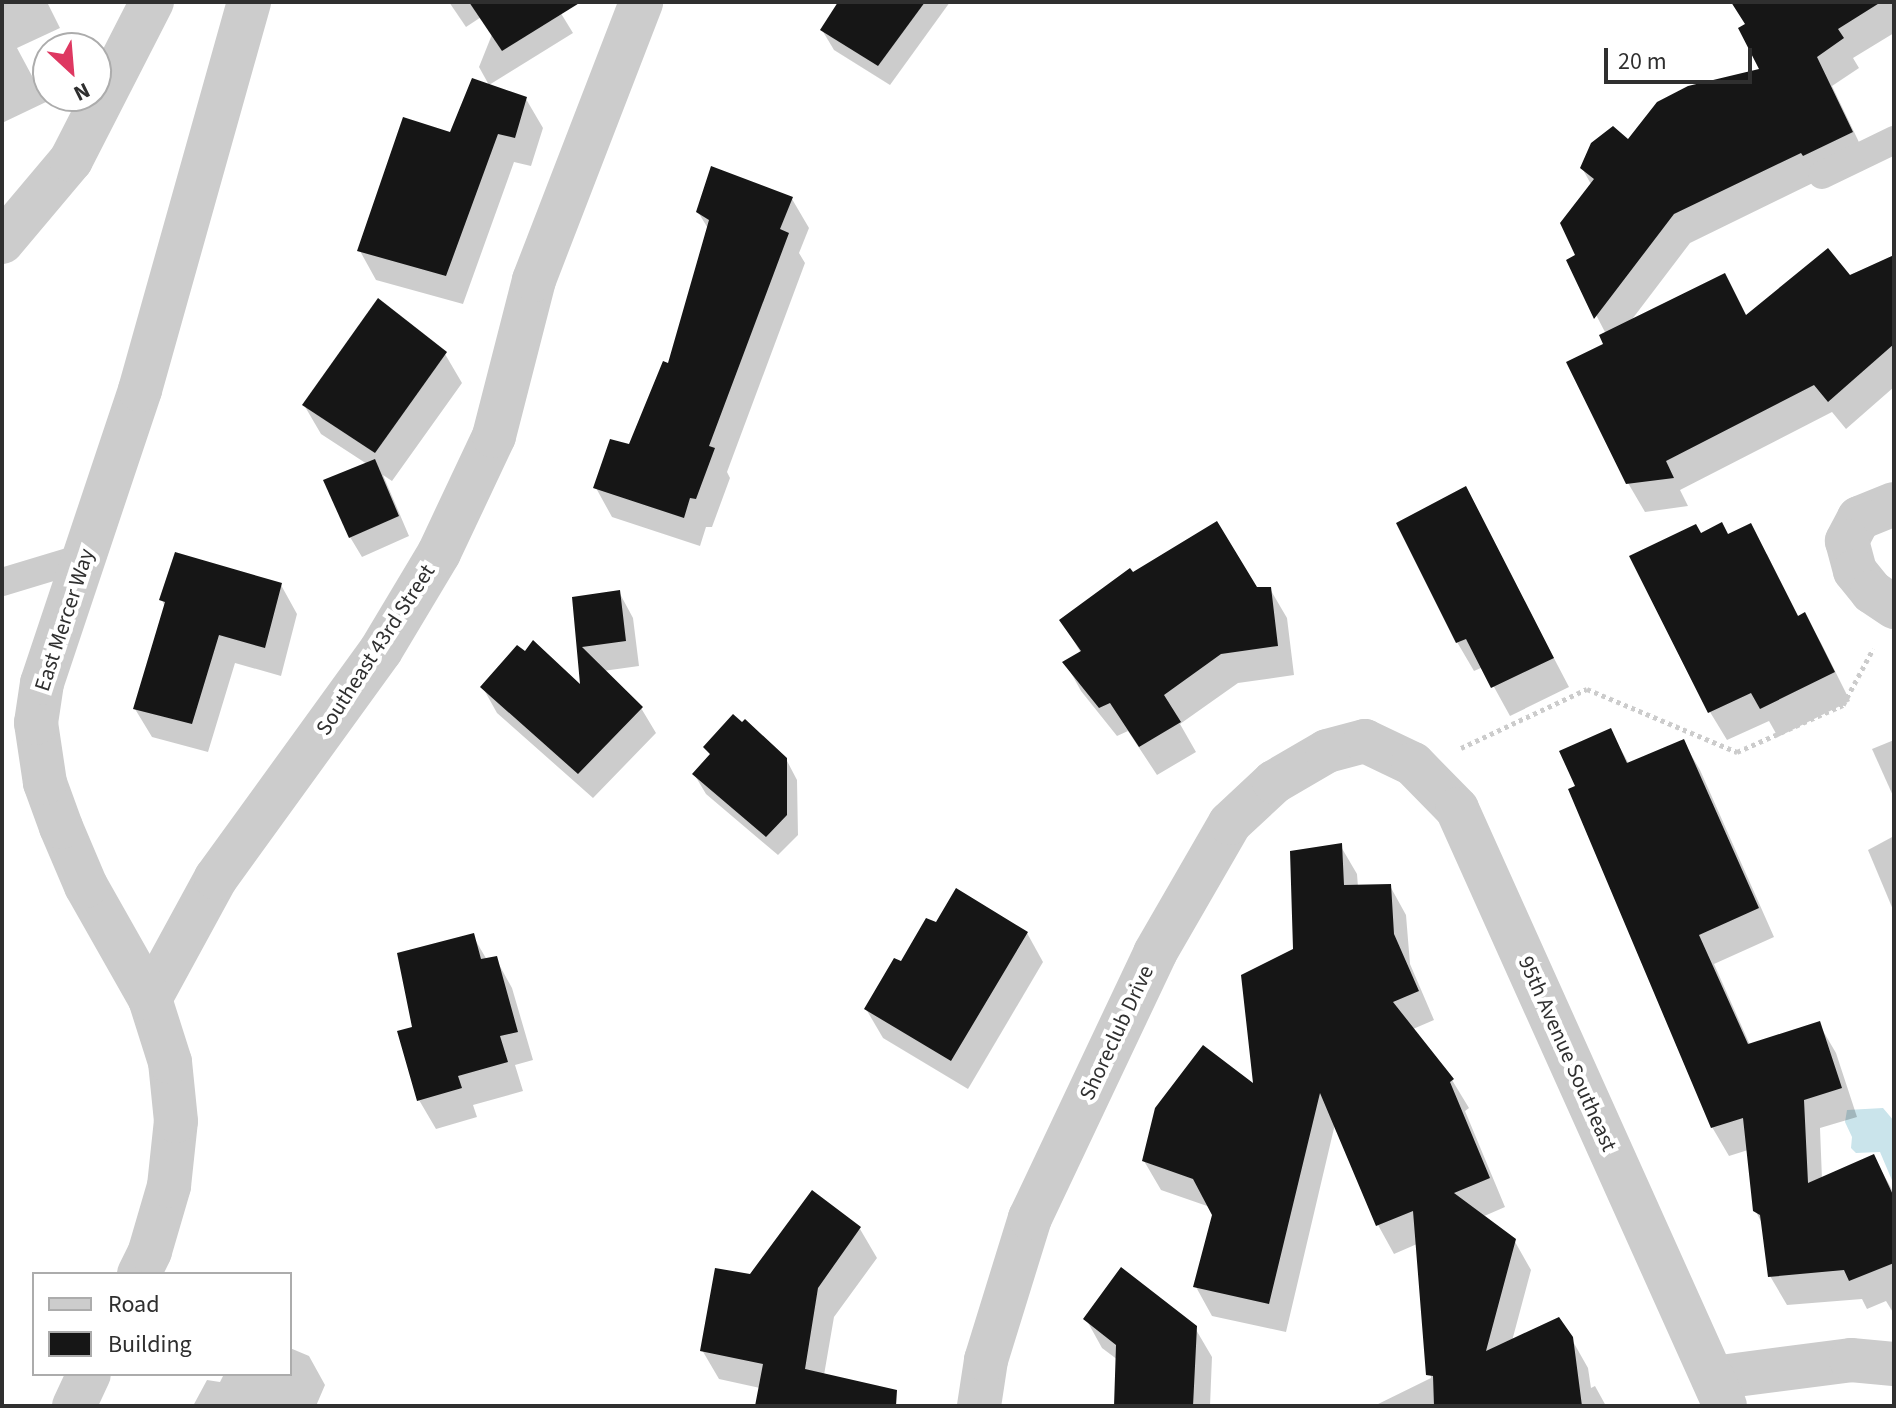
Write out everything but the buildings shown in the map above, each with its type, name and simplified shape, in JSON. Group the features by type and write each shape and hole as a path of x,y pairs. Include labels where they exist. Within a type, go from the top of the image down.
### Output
{"street":[{"path":"2,242 71,160 152,2"},
{"name":"East Mercer Way","path":"140,1272 150,1251 169,1186 176,1121 170,1062 150,999 86,886 45,783 36,723 42,683 140,390 249,2"},
{"name":"Southeast 43rd Street","path":"150,999 216,878 381,650 439,553 494,436 534,280 641,2"},
{"path":"1887,622 1872,592 1855,571 1847,541 1859,518 1894,504"},
{"name":"95th Avenue Southeast","path":"1365,741 1413,764 1457,809 1719,1392"},
{"name":"Shoreclub Drive","path":"979,1406 986,1360 1030,1218 1155,953 1230,823 1274,782 1327,751 1365,741"},
{"path":"1719,1392 1851,1360 1894,1364"},
{"path":"74,1406 88,1376"}],"lane":[{"path":"1822,175 1894,140"},
{"path":"2,582 85,557"}],"path":[{"path":"1424,774 1450,753 1587,689 1737,752 1843,705 1887,622"}],"water":[{"path":"1883,1108 1894,1121 1894,1185 1880,1152 1856,1153 1851,1148 1852,1137 1845,1122 1847,1110"}]}
